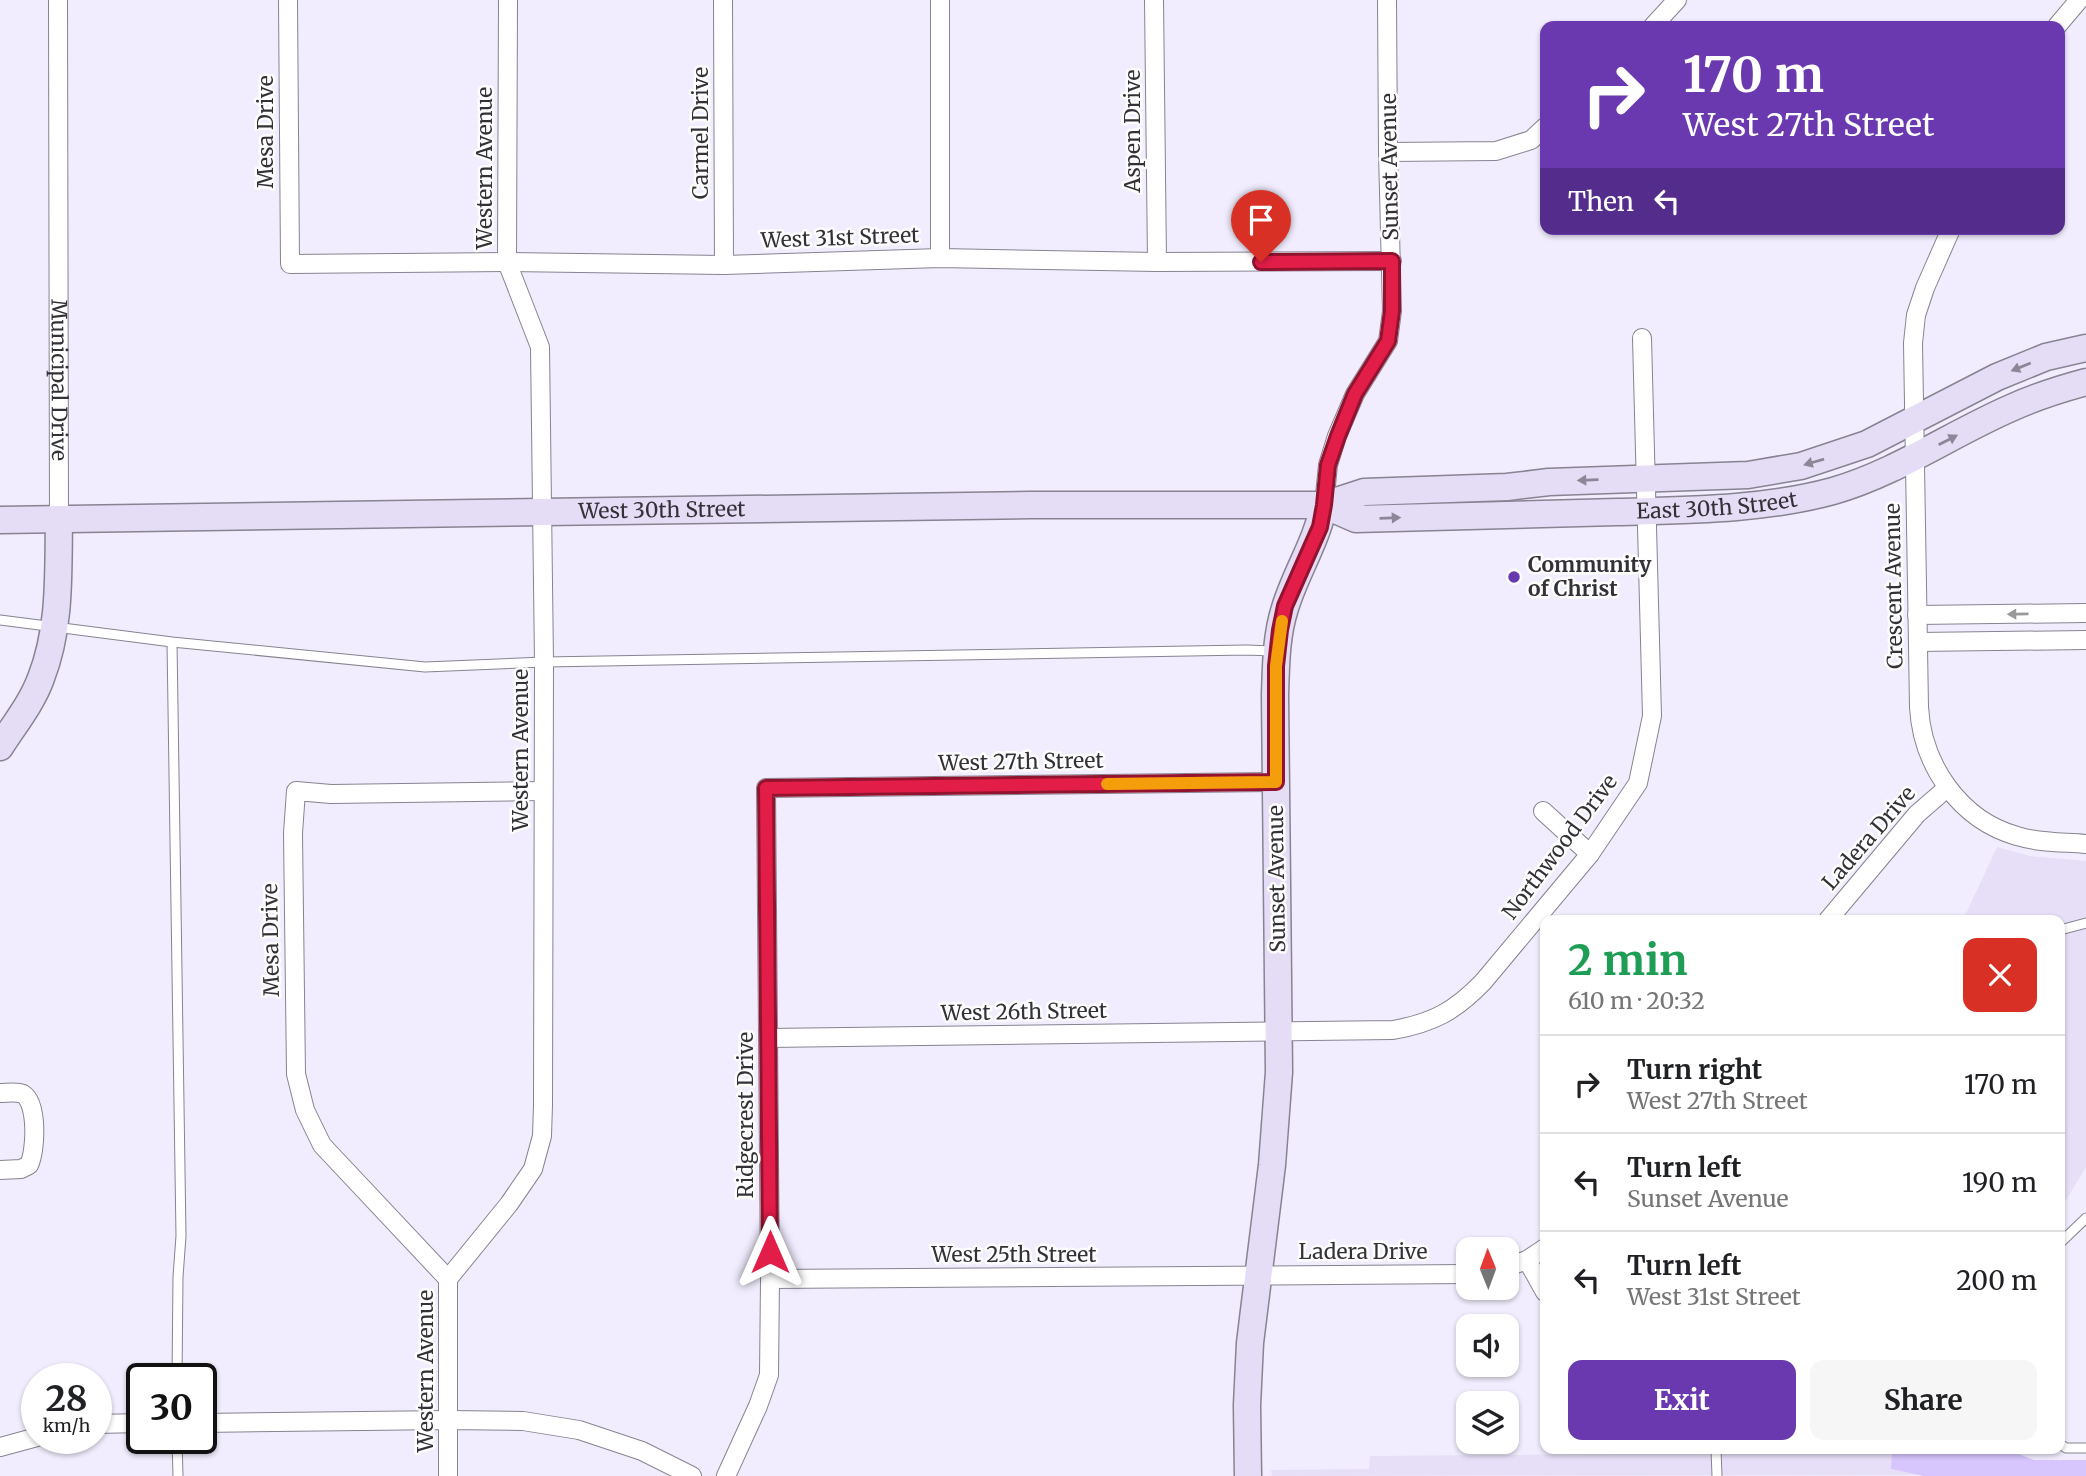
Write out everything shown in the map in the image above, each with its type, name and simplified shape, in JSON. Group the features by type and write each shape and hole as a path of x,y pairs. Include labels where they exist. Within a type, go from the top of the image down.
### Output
{"main road":[{"path":"1324,505 1364,492 1748,475 1801,466 1867,444 1997,377 2046,357 2086,348"},
{"name":"East 30th Street","path":"1324,505 1356,519 1647,511 1749,506 1808,497 1859,482 2011,408 2086,382"},
{"name":"West 30th Street","path":"0,520 1030,505 1324,505"},
{"name":"Sunset Avenue","path":"1248,1476 1248,1366 1276,1122 1279,1032 1277,651 1285,606 1320,527 1324,505"},
{"name":"Municipal Drive","path":"0,747 41,678 55,628 59,519"}],"street":[{"name":"Municipal Drive","path":"58,0 59,519"},
{"name":"Mesa Drive","path":"288,0 290,264"},
{"name":"Western Avenue","path":"448,1476 448,1279 509,1204 533,1169 542,1136 544,662 540,347 507,262 508,0"},
{"name":"Carmel Drive","path":"723,0 724,265"},
{"path":"940,0 940,258"},
{"name":"Aspen Drive","path":"1154,0 1157,262"},
{"name":"Sunset Avenue","path":"1324,505 1328,465 1338,436 1355,394 1388,341 1392,311 1388,0"},
{"path":"2061,21 2079,0"},
{"path":"1657,21 1674,1"},
{"path":"1388,152 1496,151 1531,140 1540,132"},
{"name":"Crescent Avenue","path":"1948,235 1916,315 1913,344 1921,727 1928,751 1947,788 1963,806 1981,819 2006,832 2029,839 2086,844"},
{"name":"West 31st Street","path":"290,264 507,262 724,265 940,258 1157,262 1392,261"},
{"name":"Northwood Drive","path":"1279,1032 1393,1030 1438,1018 1453,1009 1483,982 1590,854 1639,783 1652,716 1642,338"},
{"path":"1917,615 2086,613"},
{"path":"1918,642 2086,640"},
{"name":"West 27th Street","path":"766,788 1276,782"},
{"name":"Ridgecrest Drive","path":"726,1476 769,1375 766,788"},
{"name":"Ladera Drive","path":"1832,915 1917,814 1947,788"},
{"name":"Mesa Drive","path":"448,1279 322,1145 305,1110 296,1074 293,832 296,791 331,794 542,792"},
{"path":"1543,811 1590,854"},
{"name":"West 26th Street","path":"768,1038 1279,1032"},
{"path":"0,1093 19,1093 25,1095 30,1102 33,1111 34,1150 29,1165 21,1169 0,1170"},
{"path":"1519,1263 1540,1251"},
{"path":"1527,1260 1540,1283"},
{"name":"Ladera Drive","path":"1258,1276 1456,1274"},
{"name":"West 25th Street","path":"770,1279 1258,1276"},
{"path":"217,1423 523,1421 579,1430 642,1451 692,1476"},
{"path":"0,1447 21,1441"}],"lane":[{"path":"0,620 172,642 425,667 544,662 1277,651"},
{"path":"172,642 181,1237 177,1363"},
{"path":"2065,929 2086,923"},
{"path":"2065,1238 2086,1218"},
{"path":"2065,1447 2086,1448"},
{"path":"177,1454 178,1476"},
{"path":"1716,1454 1717,1476"}],"shaded area":[{"path":"1997,847 2030,856 2086,861 2086,1167 2065,1202 2065,915 1965,915"},
{"path":"1892,1454 1891,1469 1924,1475 1272,1476 1271,1470 1369,1469 1370,1456"},
{"path":"1892,1454 2019,1454 2034,1460 2086,1460 2086,1476 1924,1476 1891,1469"}],"slow traffic":[{"path":"1107,784 1276,782 1276,666 1282,621"}],"place":[{"name":"Community of Christ","path":"1514,577"}],"route":[{"path":"770,1252 766,788 1276,782 1276,666 1285,606 1320,527 1328,465 1338,436 1355,394 1388,341 1392,311 1392,261 1261,262"}]}
